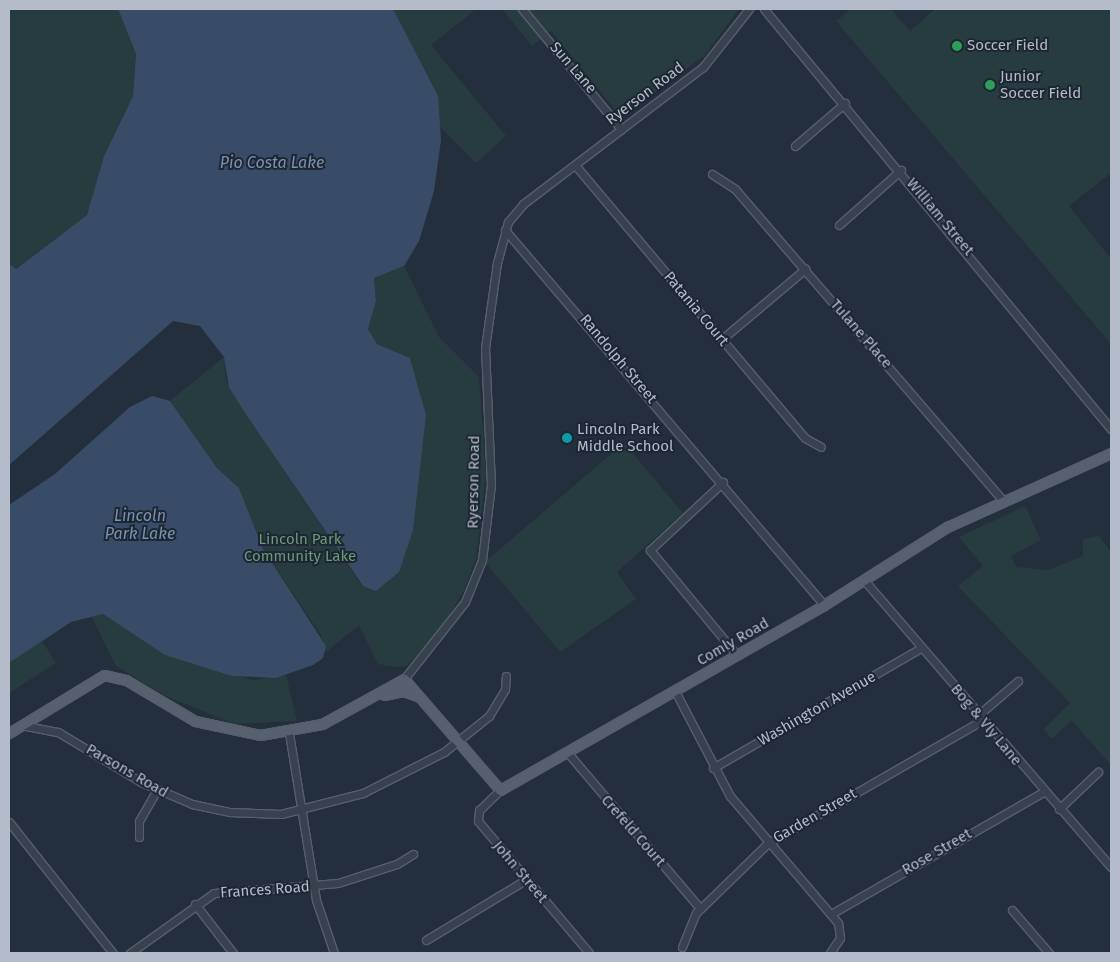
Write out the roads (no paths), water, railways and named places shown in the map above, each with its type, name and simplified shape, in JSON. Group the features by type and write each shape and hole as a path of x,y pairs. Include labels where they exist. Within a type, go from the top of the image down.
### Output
{"main road":[{"name":"Comly Road","path":"500,790 824,605 929,537 1003,501 1111,453"},
{"name":"Ryerson Road","path":"9,733 93,679 108,675 209,727 244,734 289,733 360,705 404,679"},
{"path":"404,679 500,790"},
{"path":"360,705 398,692 419,697"}],"street":[{"name":"Sun Lane","path":"522,9 621,129"},
{"name":"Ryerson Road","path":"404,679 465,602 482,560 491,485 485,348 505,230 523,204 703,67 749,9"},
{"name":"William Street","path":"764,9 902,170 1111,429"},
{"path":"795,146 845,103"},
{"name":"Patania Court","path":"575,165 805,438 821,448"},
{"path":"839,225 902,170"},
{"name":"Tulane Place","path":"712,174 735,189 1003,501"},
{"name":"Randolph Street","path":"505,230 722,482 824,605"},
{"path":"722,339 805,269"},
{"path":"722,482 650,549 737,655"},
{"name":"Bog & Vly Lane","path":"864,580 979,718 1111,868"},
{"name":"Washington Avenue","path":"713,768 921,648"},
{"name":"Parsons Road","path":"21,725 58,732 156,790 230,812 302,811 363,793 458,742 496,708 506,676"},
{"name":"Garden Street","path":"682,947 687,928 700,908 769,843 979,718 1018,681"},
{"path":"674,691 713,768 769,843 831,914 840,934 830,953"},
{"path":"289,733 314,887 334,953"},
{"name":"Crefeld Court","path":"567,752 700,908"},
{"path":"1058,808 1098,772"},
{"path":"139,837 140,821 156,790"},
{"name":"John Street","path":"500,790 479,810 478,821 525,880 589,953"},
{"name":"Rose Street","path":"831,914 1043,792"},
{"path":"9,822 113,953"},
{"name":"Frances Road","path":"130,953 194,904 214,893 234,890 314,887 367,875 413,854"},
{"path":"426,940 525,880"},
{"path":"194,904 233,953"},
{"path":"1012,910 1049,953"}],"water":[{"name":"Pio Costa Lake","path":"118,9 393,9 438,96 441,140 434,191 419,241 404,266 374,278 376,301 368,329 377,344 410,358 426,415 413,530 399,572 376,591 363,586 243,410 229,387 224,357 200,326 173,321 9,465 9,264 16,269 87,215 104,156 133,96 136,54"},
{"name":"Lincoln Park Lake","path":"152,396 170,401 217,468 239,488 263,549 326,646 323,658 313,665 276,678 232,676 165,655 103,614 71,622 9,663 9,505 55,474 130,407"}],"place":[{"name":"Soccer Field","path":"957,46"},
{"name":"Junior Soccer Field","path":"990,85"},
{"name":"Lincoln Park Middle School","path":"567,438"}],"park label":[{"name":"Lincoln Park Community Lake","path":"300,548"}]}
